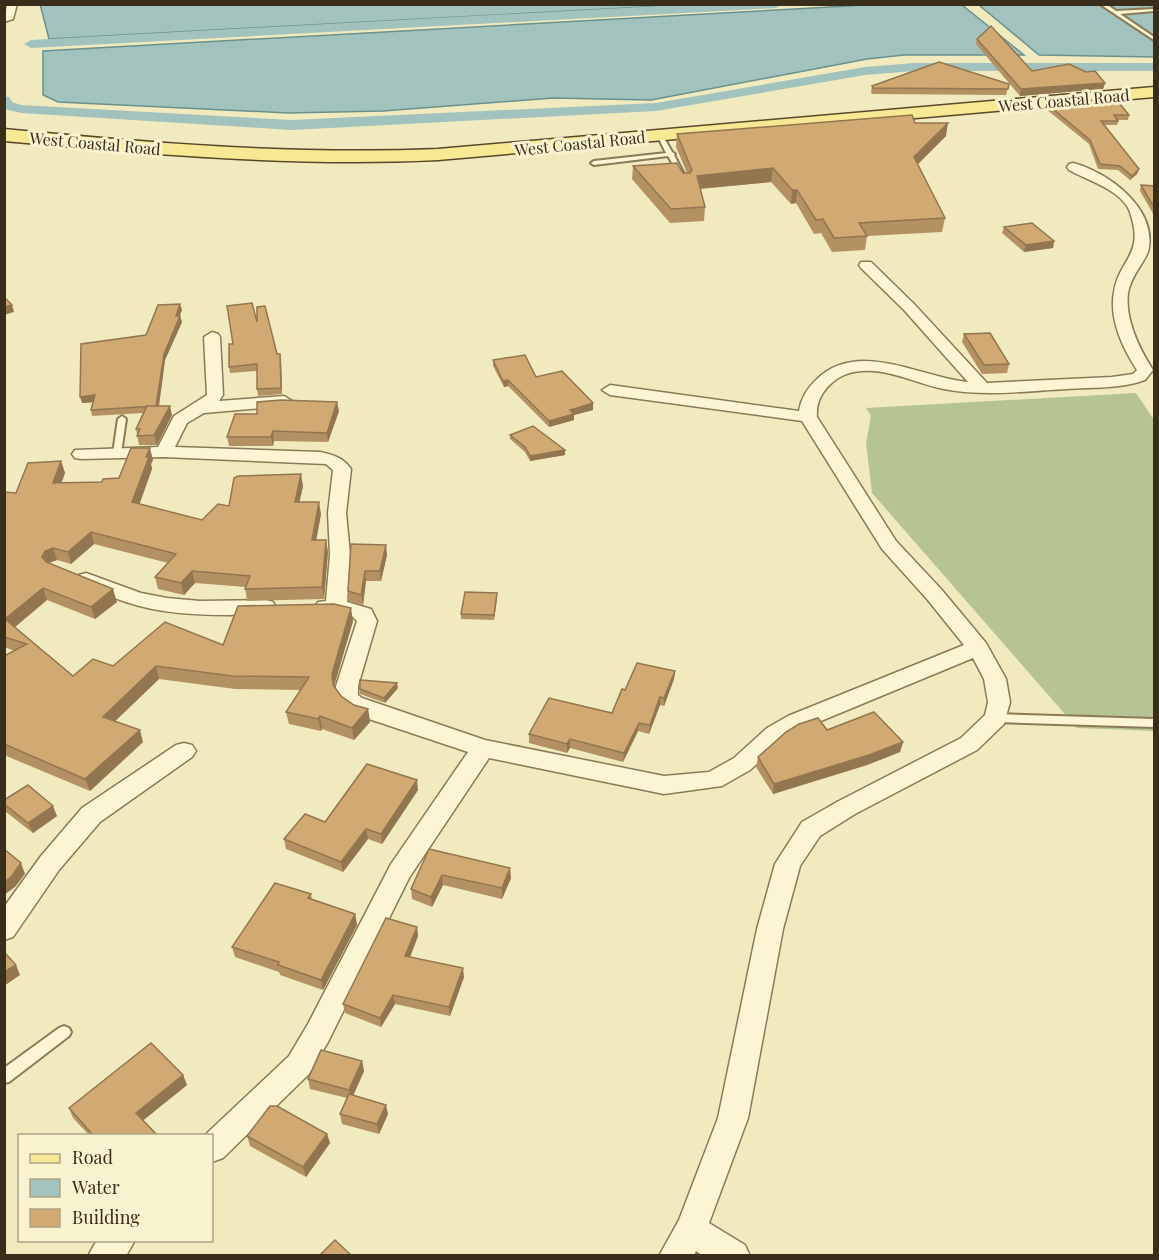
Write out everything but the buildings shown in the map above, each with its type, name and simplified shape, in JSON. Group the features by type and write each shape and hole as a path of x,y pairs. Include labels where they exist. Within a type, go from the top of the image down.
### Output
{"main road":[{"name":"West Coastal Road","path":"4,135 196,152 311,158 455,154 1155,92"}],"street":[{"path":"4,19 9,17 12,4"},
{"path":"734,1256 683,1243 733,1118 770,929 788,864 812,829 846,808 969,744 996,718 999,702 995,680 978,648 934,594 889,545 808,417 807,409 811,395 835,371 856,367 883,368 906,372 938,383 983,388 1104,382 1139,377 1145,370 1132,352 1122,317 1120,292 1143,249 1147,222 1124,195 1073,167"},
{"path":"866,265 909,307 983,388"},
{"path":"164,452 174,427 180,420 201,408 215,395 212,337"},
{"path":"1132,352 1155,352"},
{"path":"610,390 808,417"},
{"path":"201,408 290,401"},
{"path":"81,454 164,452 320,457 332,460 342,469 337,513 340,555 336,607"},
{"path":"67,571 134,598 172,606 202,609 336,607 356,610 364,614 367,621 347,686 347,697 354,704 381,716 483,748 664,785 714,780 742,764 775,734 796,722 978,648"},
{"path":"213,1147 299,1065 318,1033 348,970 400,872 483,748"},
{"path":"4,929 50,863 91,815 184,751"},
{"path":"104,1256 117,1242"}],"lane":[{"path":"1102,4 1155,39"},
{"path":"1115,13 1155,10"},
{"path":"660,135 686,184"},
{"path":"594,163 672,154"},
{"path":"117,453 122,419"},
{"path":"996,718 1155,723"},
{"path":"4,1077 64,1032"}],"green space":[{"path":"1136,393 1154,420 1154,731 1077,728 872,493 866,443 871,416 866,408"}],"water":[{"path":"40,4 681,4 681,5 49,39"},
{"path":"866,5 962,5 1024,55 904,55 867,59 651,100 553,98 383,111 288,113 58,102 43,95 43,51"},
{"path":"979,5 1154,5 1154,57 1039,55"}],"waterway":[{"path":"31,44 776,4"},
{"path":"4,100 6,105 21,109 292,125 656,107 865,71 914,67 1154,67"}]}
